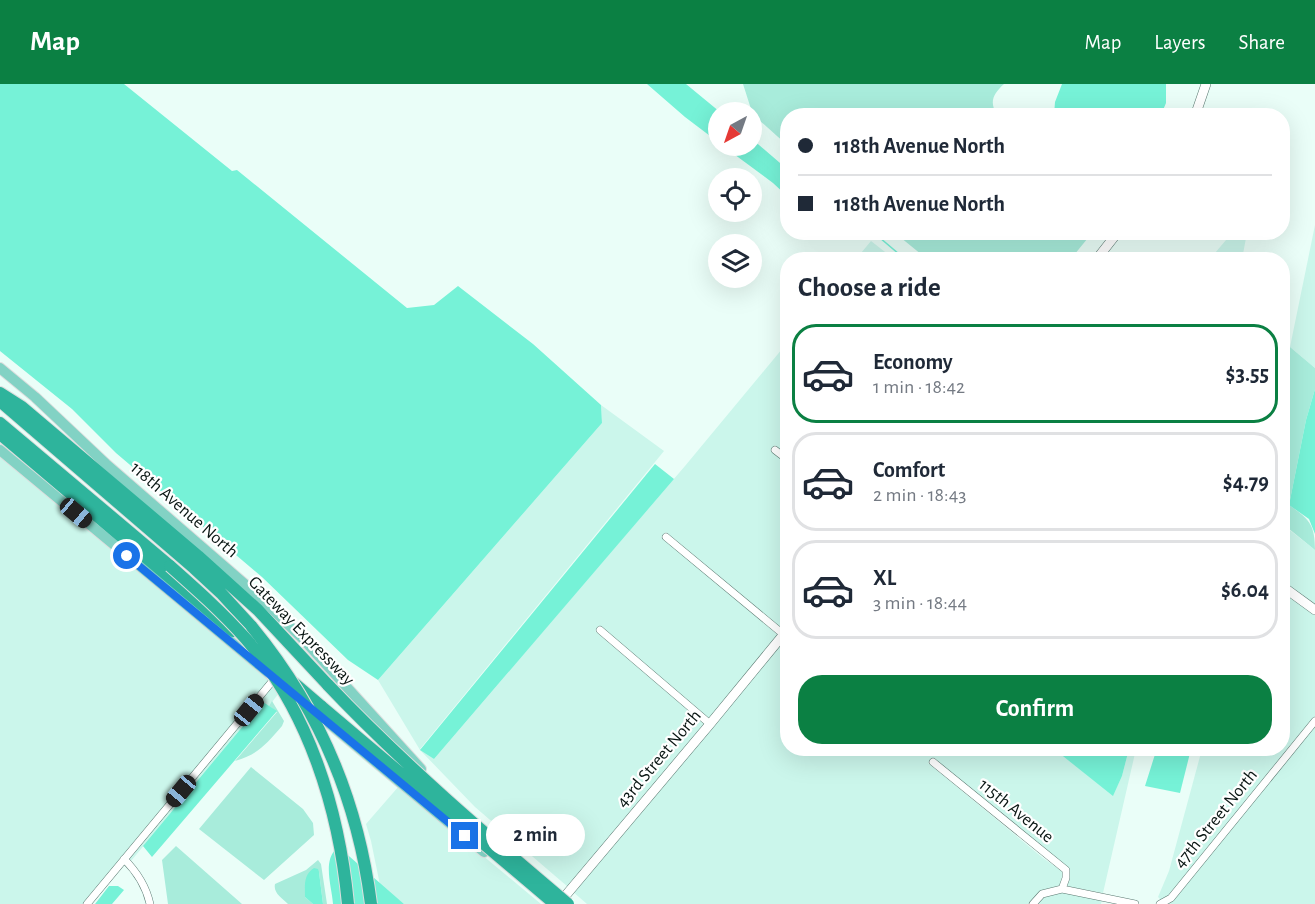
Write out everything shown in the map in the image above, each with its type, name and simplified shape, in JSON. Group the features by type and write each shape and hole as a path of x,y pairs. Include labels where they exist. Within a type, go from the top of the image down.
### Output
{"highway":[{"name":"Gateway Expressway","path":"0,393 57,436 198,556 258,610 383,741 445,798 567,899"},
{"name":"Gateway Expressway","path":"0,401 200,574 252,627 295,685 313,715 329,751 357,826 371,904"},
{"path":"0,423 170,566 247,640 278,684 300,725 321,775 336,824 345,870 348,904"},
{"name":"Gateway Expressway","path":"0,434 555,904"}],"main road":[{"name":"118th Avenue North","path":"0,368 35,396 106,464 263,600 304,640 428,777 567,899 576,904"},
{"path":"0,450 548,904"}],"street":[{"path":"1198,108 1206,84"},
{"path":"1102,252 1112,240"},
{"path":"775,450 780,454"},
{"path":"666,537 780,628"},
{"path":"1290,592 1315,610"},
{"path":"600,630 710,724"},
{"name":"43rd Street North","path":"548,904 567,899 780,638"},
{"path":"87,904 275,678"},
{"name":"47th Street North","path":"1290,753 1315,722"},
{"name":"47th Street North","path":"1160,904 1171,898 1287,756"},
{"name":"115th Avenue","path":"933,762 1066,870 1062,888"},
{"path":"124,859 134,869 147,890 150,904"},
{"path":"1034,904 1042,894 1062,888 1135,904"}],"shaded area":[{"path":"0,84 124,84 232,171 237,170 407,308 434,305 458,286 533,344 601,405 602,423 378,680 348,660 262,577 116,453 72,409 0,351"},
{"path":"647,84 686,84 708,102 708,134"},
{"path":"743,84 1004,84 993,98 994,108 780,108 780,139 762,123 762,102 749,102"},
{"path":"1062,84 1166,84 1164,108 1055,108"},
{"path":"762,148 780,163 780,190 762,175 762,168 753,168 737,156 762,156"},
{"path":"1315,225 1315,368 1290,347"},
{"path":"904,240 1086,240 1077,252 918,252"},
{"path":"1226,240 1246,240 1243,252 1216,252"},
{"path":"871,241 885,252 862,252"},
{"path":"1290,347 1315,368 1315,389 1306,420 1290,500"},
{"path":"780,351 780,449 775,445 771,450 780,458 780,627 666,532 661,537 778,635 710,720 600,626 595,631 706,725 568,887 475,807 420,750 378,680 602,423 601,405 664,451 420,749 434,759"},
{"path":"1315,389 1315,534 1309,519 1290,506 1306,420"},
{"path":"0,454 270,679 83,904 0,904"},
{"path":"655,464 674,479 434,759 420,750"},
{"path":"1290,506 1310,523 1314,534 1315,550 1290,530"},
{"path":"1290,530 1315,550 1315,606 1290,586"},
{"path":"1290,595 1315,614 1315,717 1290,747"},
{"path":"780,641 780,756 1063,756 1113,795 1122,776 1127,756 1134,756 1103,893 1066,886 1069,877 1068,867 1047,853 933,758 928,763 1063,872 1060,885 1041,891 1029,904 587,904 572,891"},
{"path":"274,684 279,693 269,706 263,702 131,861 129,859"},
{"path":"272,701 284,721 282,726 256,752 235,761 277,712 269,706"},
{"path":"263,702 277,711 152,857 143,846"},
{"path":"1315,726 1315,904 1167,904 1173,899"},
{"path":"1063,756 1127,756 1113,796"},
{"path":"1154,756 1189,756 1180,793 1145,786"},
{"path":"1200,756 1283,756 1169,895 1161,900 1158,897 1169,871"},
{"path":"251,767 303,809 313,823 314,835 264,880 199,829"},
{"path":"399,786 541,904 404,904 380,885 366,824"},
{"path":"176,846 242,904 168,904 162,860"},
{"path":"335,850 342,850 404,904 333,904 329,862"},
{"path":"318,860 321,864 327,904 323,904 319,872 305,897 313,904 288,904 277,893 275,884 306,870"},
{"path":"314,868 319,872 323,904 313,904 305,897 306,877"},
{"path":"109,886 118,886 124,890 112,904 95,904"},
{"path":"1061,892 1102,900 1101,904 1038,904 1044,896"}],"waterway":[{"path":"882,240 897,252"}],"route":[{"path":"127,556 465,836"}]}
